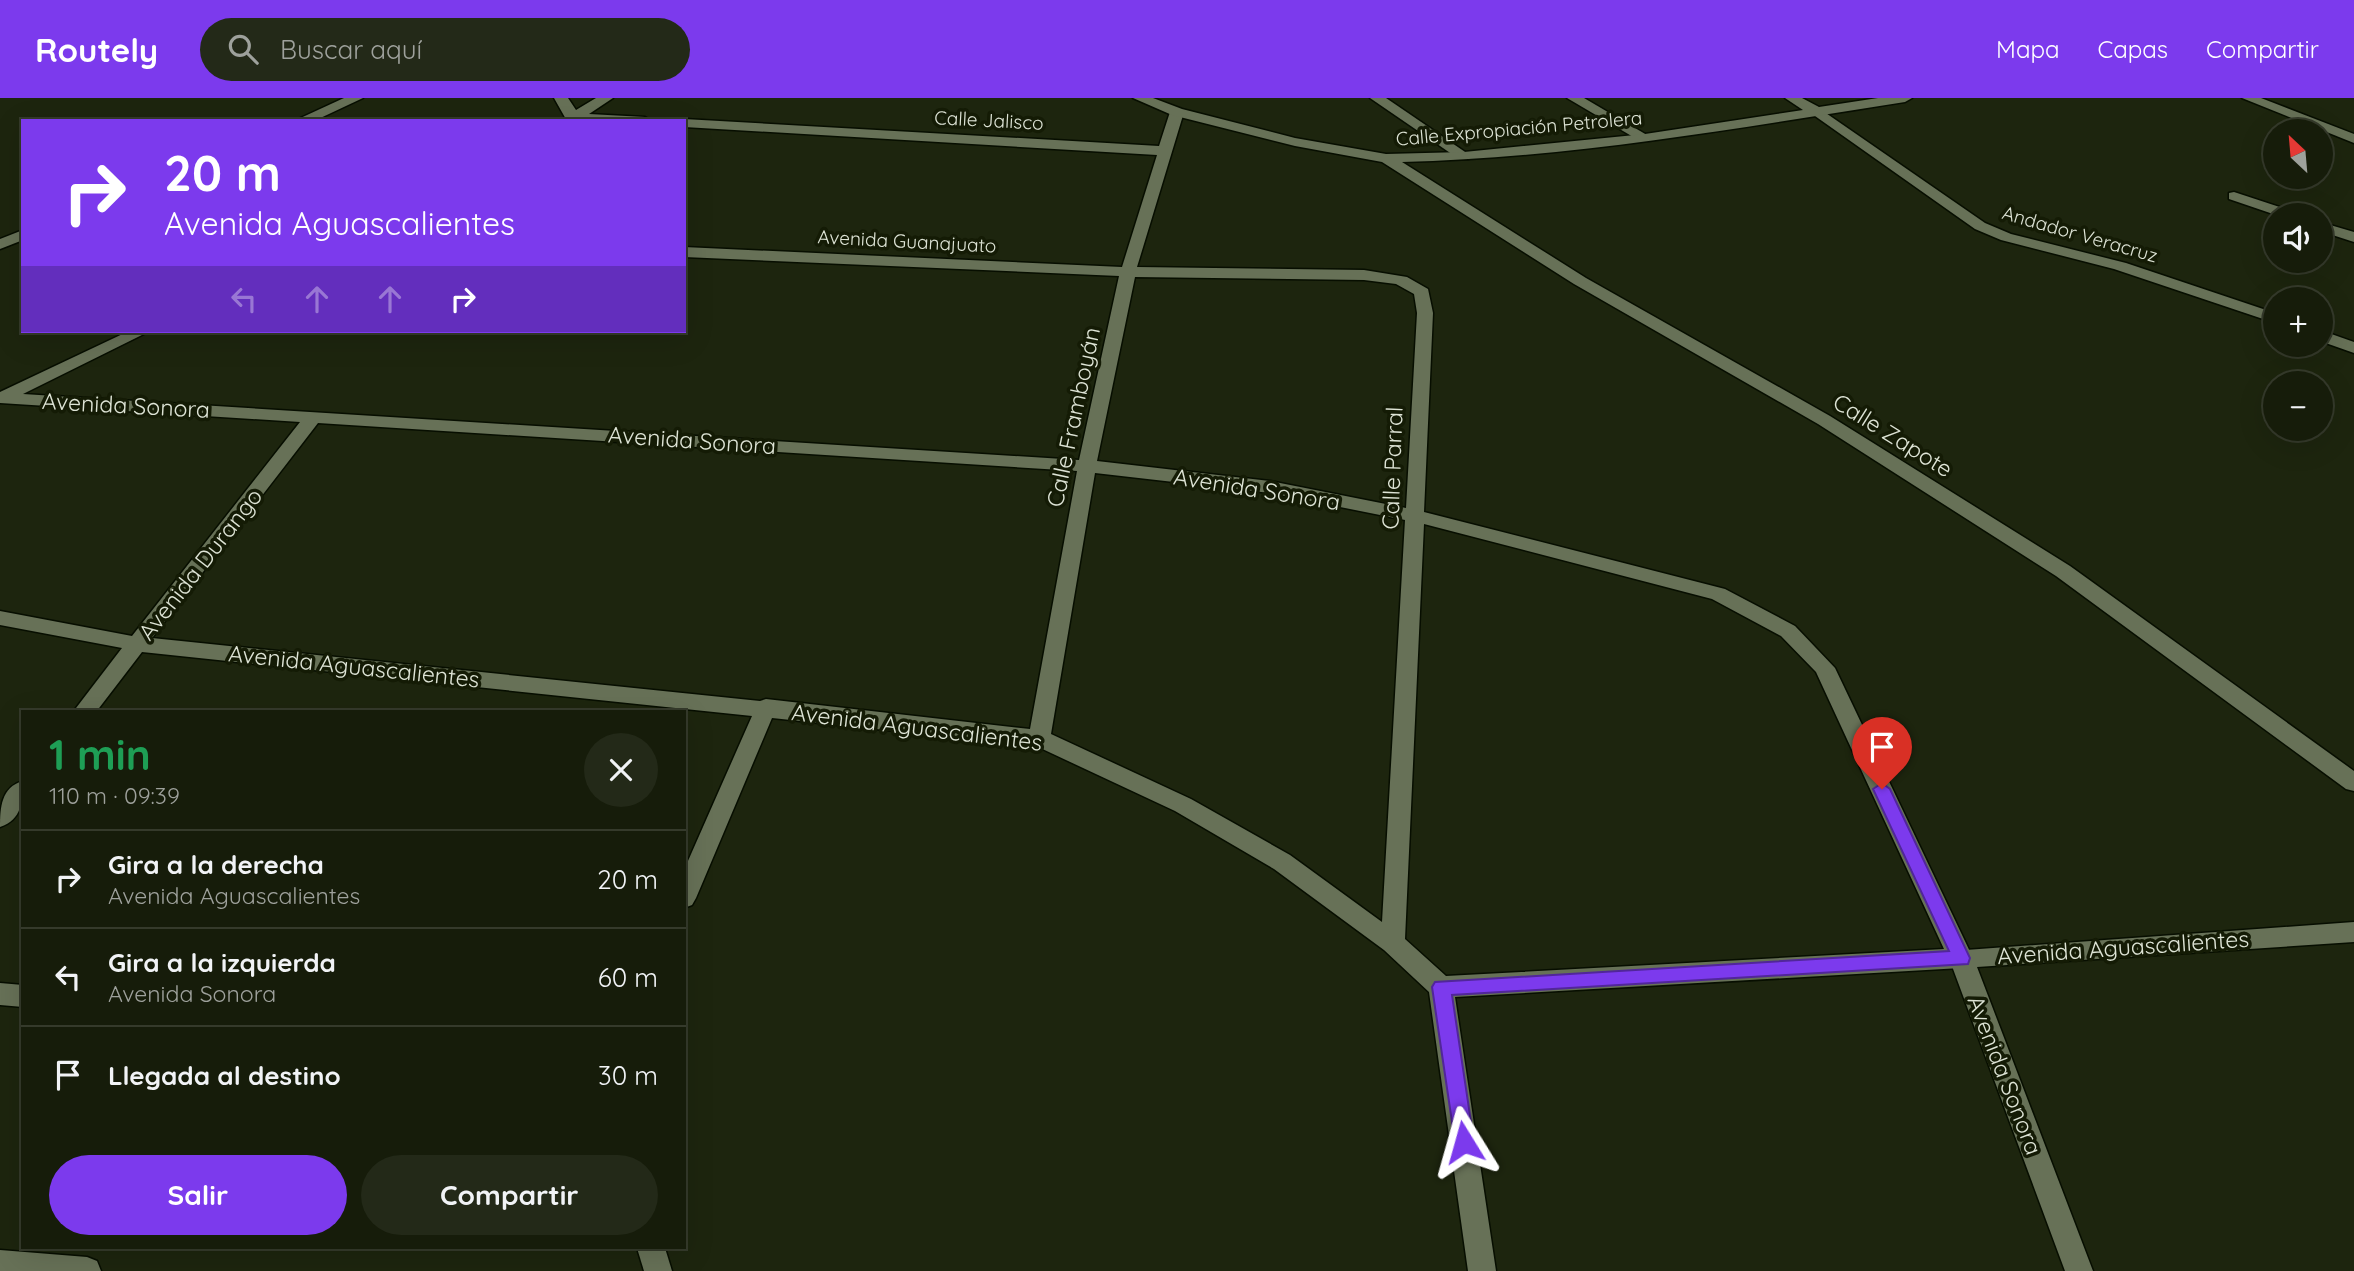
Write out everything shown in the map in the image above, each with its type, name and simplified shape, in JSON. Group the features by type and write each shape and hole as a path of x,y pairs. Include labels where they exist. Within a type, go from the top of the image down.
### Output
{"street":[{"path":"306,119 356,98"},
{"path":"561,98 571,119 606,98"},
{"name":"Calle Expropiación Petrolera","path":"1140,98 1177,112 1295,142 1386,158 1464,156 1644,138 1905,98"},
{"path":"1377,98 1464,156"},
{"path":"1574,98 1644,138"},
{"name":"Andador Veracruz","path":"1792,98 1820,113 1980,226 2006,237 2120,266 2263,314"},
{"path":"2249,98 2354,139"},
{"name":"Calle Framboyán","path":"1039,738 1087,466 1128,272 1177,112"},
{"name":"Calle Jalisco","path":"686,123 1166,151"},
{"name":"Calle Zapote","path":"1386,158 1580,281 1824,421 2063,571 2354,783"},
{"path":"2234,196 2263,206"},
{"path":"2333,230 2354,237"},
{"path":"0,244 21,236"},
{"name":"Avenida Guanajuato","path":"686,252 1128,272"},
{"name":"Calle Parral","path":"1128,272 1394,277 1422,292 1425,313 1416,516 1393,943"},
{"path":"0,398 138,333"},
{"path":"2333,340 2354,348"},
{"name":"Avenida Sonora","path":"0,398 1087,466 1270,487 1416,516 1718,594 1788,631 1825,668 1961,958 2079,1271"},
{"name":"Avenida Durango","path":"86,710 314,416"},
{"name":"Avenida Aguascalientes","path":"0,618 138,644 766,707 1039,738 1183,805 1282,862 1393,943 1441,987 1961,958 2354,932"},
{"path":"686,893 766,707"},
{"path":"0,818 21,792"},
{"path":"1441,987 1482,1271"},
{"path":"0,994 21,996"},
{"path":"651,1249 658,1271"},
{"path":"0,1264 87,1271"}],"route":[{"path":"1464,1142 1441,987 1961,958 1882,789"}]}
